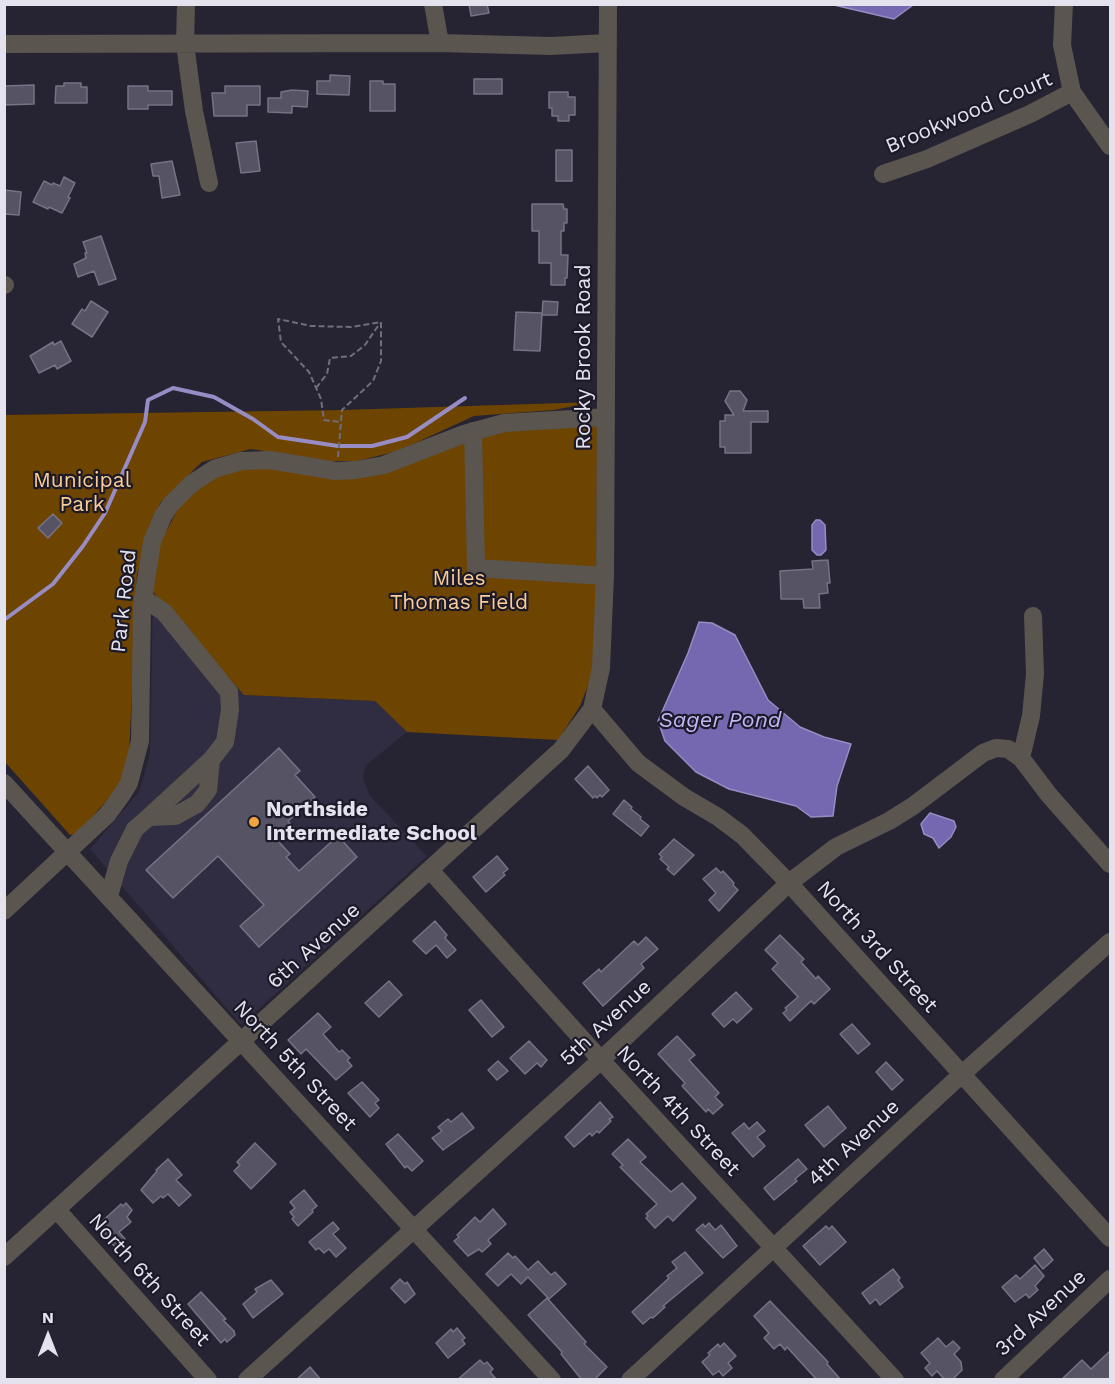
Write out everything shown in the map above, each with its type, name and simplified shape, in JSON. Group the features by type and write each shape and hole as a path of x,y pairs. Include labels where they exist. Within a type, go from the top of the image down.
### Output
{"street":[{"path":"186,4 185,44 194,111 209,183"},
{"path":"433,4 440,43"},
{"name":"Rocky Brook Road","path":"592,709 601,668 605,576 608,4"},
{"path":"1064,4 1062,45 1072,92 1110,146"},
{"path":"4,44 440,43 551,46 607,43"},
{"name":"Brookwood Court","path":"883,174 927,159 1030,114 1072,92"},
{"name":"Park Road","path":"4,911 107,815 122,796 134,769 140,741 143,598 152,542 163,516 190,484 214,469 242,461 270,460 336,471 356,470 384,465 473,431 504,423 606,417"},
{"path":"473,431 476,568 605,576"},
{"path":"109,896 119,861 135,828 149,817 175,816 196,804 208,790 211,760 225,742 230,710 229,692 164,612 143,598"},
{"path":"1033,616 1035,674 1031,716 1021,758 1049,795 1110,864"},
{"name":"6th Avenue","path":"4,1257 561,750 592,709"},
{"name":"North 3rd Street","path":"592,709 638,763 742,835 789,883 1110,1238"},
{"name":"5th Avenue","path":"247,1380 601,1060 789,883 836,847 890,821 913,806 982,753 996,748 1008,749 1021,758"},
{"name":"North 5th Street","path":"4,783 552,1380"},
{"name":"North 4th Street","path":"430,870 895,1380"},
{"name":"4th Avenue","path":"630,1380 962,1074 1110,942"},
{"name":"North 6th Street","path":"57,1210 208,1380"},
{"name":"3rd Avenue","path":"1003,1380 1110,1279"}],"path":[{"path":"341,422 324,420 321,399 309,372 281,342 278,320 311,326 351,327 381,322"},
{"path":"316,388 327,374 330,358 351,356 365,345 381,322"},
{"path":"337,460 342,410 373,381 381,361 381,322"}],"shaded area":[{"name":"Northside Intermediate School","path":"153,592 244,695 375,701 407,732 365,766 363,779 370,796 427,856 241,1025 90,849 139,792 150,754"}],"green space":[{"name":"Municipal Park","path":"595,402 554,410 474,416 398,451 357,461 326,461 251,449 202,462 160,503 137,574 129,756 126,774 117,789 77,834 70,835 5,762 4,415 342,410"},
{"name":"Miles Thomas Field","path":"597,426 596,638 592,676 580,706 558,740 407,732 375,701 244,695 153,592 159,545 178,509 202,484 230,471 261,466 299,472 438,451 505,430"}],"water":[{"path":"834,5 913,5 894,19"},
{"path":"816,520 820,520 825,525 826,550 821,555 817,555 812,550 812,525"},
{"name":"Sager Pond","path":"699,622 712,623 735,635 768,700 800,727 824,737 851,744 837,786 833,816 811,817 796,806 729,789 696,772 665,741 658,721"},
{"path":"930,813 954,821 956,827 951,837 939,848 933,838 924,834 921,824"}],"building":[{"path":"469,4 487,4 489,13 471,16"},
{"path":"330,75 350,76 349,95 317,94 317,81 330,81"},
{"path":"474,79 502,79 502,94 474,94"},
{"path":"370,81 395,84 395,111 370,111"},
{"path":"64,83 81,83 81,87 87,87 87,103 55,103 56,86 64,86"},
{"path":"34,85 34,104 4,105 4,86"},
{"path":"128,86 148,86 148,91 172,91 172,105 148,105 148,109 128,109"},
{"path":"225,86 260,86 260,105 247,105 247,116 214,116 212,93 225,93"},
{"path":"308,91 307,107 292,106 292,113 268,112 268,98 281,98 281,92"},
{"path":"549,92 568,92 568,97 575,97 575,115 569,115 569,121 558,121 558,116 552,116 552,108 549,108"},
{"path":"256,141 260,171 241,173 236,143"},
{"path":"556,150 572,150 572,181 556,181"},
{"path":"172,161 180,195 162,198 159,176 153,176 151,164"},
{"path":"64,177 75,183 62,213 33,202 44,181 60,186"},
{"path":"4,190 21,192 19,215 4,214"},
{"path":"532,204 563,204 564,209 567,209 567,223 564,223 564,231 561,231 561,255 568,255 565,285 551,285 551,263 539,263 539,231 532,231"},
{"path":"101,236 116,279 99,285 94,271 78,277 74,264 86,258 85,253 87,253 83,242"},
{"path":"91,301 108,312 92,337 72,324 82,309 85,311"},
{"path":"543,301 558,302 557,315 542,315"},
{"path":"516,312 542,313 540,351 514,350"},
{"path":"61,341 71,361 57,369 55,365 39,373 30,356 53,342 54,345"},
{"path":"730,391 740,391 747,400 743,411 768,411 768,422 751,422 751,453 725,453 725,447 720,447 720,421 725,421 725,415 734,415 725,401"},
{"path":"53,514 62,523 48,538 38,528"},
{"path":"828,560 830,583 827,583 828,593 819,594 820,608 804,608 803,599 781,599 780,571 813,569 812,561"},
{"path":"279,748 300,771 295,775 315,797 288,821 295,829 279,842 290,854 286,857 299,871 338,836 357,857 259,947 240,926 264,905 218,856 173,898 146,870"},
{"path":"588,766 609,790 602,797 600,795 593,798 575,779"},
{"path":"624,800 649,826 641,836 613,814"},
{"path":"674,839 694,855 674,875 667,869 669,867 660,859 662,857 659,854"},
{"path":"497,856 508,869 503,873 505,875 486,892 473,877"},
{"path":"716,868 721,873 723,871 738,890 719,911 709,900 716,893 703,879"},
{"path":"435,921 447,935 445,938 456,950 447,958 436,945 426,954 413,941"},
{"path":"780,935 804,959 801,962 816,979 818,976 830,989 814,1004 811,1001 790,1021 783,1013 787,1010 785,1008 798,997 772,969 778,963 765,950"},
{"path":"646,937 658,949 641,964 644,968 603,1006 583,983 599,969 601,972 634,941 638,945"},
{"path":"389,981 402,995 379,1017 365,1003"},
{"path":"736,992 752,1009 737,1023 733,1019 724,1027 712,1014"},
{"path":"481,1000 504,1027 492,1037 469,1010"},
{"path":"318,1013 331,1027 323,1034 339,1052 342,1050 350,1058 347,1060 352,1066 336,1080 306,1049 301,1054 288,1040"},
{"path":"852,1024 870,1044 858,1054 840,1034"},
{"path":"677,1036 695,1055 689,1060 719,1093 715,1097 723,1105 713,1114 708,1109 706,1112 682,1086 685,1083 658,1054"},
{"path":"529,1041 547,1060 541,1067 537,1063 525,1074 510,1058"},
{"path":"498,1061 508,1071 497,1080 488,1070"},
{"path":"886,1062 903,1080 892,1090 876,1072"},
{"path":"362,1082 379,1100 375,1103 379,1108 370,1117 348,1093"},
{"path":"600,1102 613,1117 609,1119 611,1121 599,1133 597,1131 592,1136 590,1133 574,1147 565,1137"},
{"path":"828,1106 846,1128 824,1147 805,1125"},
{"path":"462,1113 474,1128 443,1150 432,1138 442,1131 438,1127 448,1119 451,1122"},
{"path":"757,1122 765,1131 757,1137 765,1146 753,1157 732,1133 744,1123 749,1129"},
{"path":"398,1134 423,1161 412,1171 407,1166 405,1168 386,1144"},
{"path":"628,1139 646,1157 640,1162 671,1192 682,1183 696,1198 673,1221 668,1216 655,1228 646,1218 648,1216 646,1214 657,1204 620,1167 623,1165 612,1154"},
{"path":"255,1143 276,1164 251,1189 234,1171 240,1165 237,1162"},
{"path":"168,1159 182,1175 176,1180 191,1195 179,1206 168,1194 163,1198 161,1196 153,1203 141,1190 156,1170"},
{"path":"798,1159 807,1169 795,1179 797,1181 774,1200 764,1188"},
{"path":"304,1190 317,1206 298,1226 292,1219 294,1217 290,1212 295,1208 290,1202"},
{"path":"126,1203 132,1210 127,1217 131,1222 119,1232 125,1239 116,1248 96,1227 121,1204 123,1206"},
{"path":"493,1209 506,1224 488,1240 491,1244 482,1252 479,1249 468,1256 454,1241 459,1237 457,1235 475,1217 480,1222"},
{"path":"333,1222 339,1229 333,1234 346,1248 336,1257 329,1249 324,1253 319,1248 316,1250 309,1242"},
{"path":"709,1223 715,1230 721,1225 737,1246 723,1258 696,1230 703,1224 705,1227"},
{"path":"826,1226 829,1229 832,1226 846,1242 820,1265 803,1246"},
{"path":"1044,1249 1053,1260 1043,1269 1034,1258"},
{"path":"685,1252 703,1273 663,1306 665,1307 653,1318 651,1317 643,1324 632,1312 669,1278 667,1276 677,1268 672,1262"},
{"path":"508,1253 513,1258 515,1256 528,1270 538,1261 551,1275 555,1272 566,1284 549,1299 528,1277 521,1284 511,1274 498,1286 486,1274"},
{"path":"1035,1265 1044,1276 1035,1286 1038,1290 1029,1298 1026,1294 1015,1302 1002,1287 1016,1275 1020,1279"},
{"path":"893,1269 903,1287 880,1305 876,1299 870,1304 862,1293"},
{"path":"400,1279 405,1284 407,1282 415,1294 405,1303 391,1288"},
{"path":"271,1280 283,1294 253,1318 243,1304 257,1292 255,1289"},
{"path":"201,1292 234,1331 235,1335 227,1342 225,1339 221,1343 188,1304"},
{"path":"547,1298 586,1342 584,1344 607,1367 594,1380 582,1380 561,1354 562,1352 528,1315"},
{"path":"770,1301 828,1362 827,1364 841,1380 817,1380 787,1347 785,1350 780,1344 774,1349 764,1338 769,1333 754,1316"},
{"path":"457,1328 465,1338 462,1340 465,1344 448,1358 436,1343 451,1329 453,1332"},
{"path":"938,1338 946,1347 953,1341 960,1348 954,1354 961,1362 962,1370 952,1380 945,1380 937,1371 932,1376 925,1368 930,1363 921,1353"},
{"path":"724,1343 736,1356 728,1363 732,1368 723,1376 719,1371 713,1375 702,1362 718,1344 720,1347"},
{"path":"1110,1351 1110,1380 1061,1380 1082,1360 1091,1369"},
{"path":"480,1360 484,1364 487,1362 493,1369 490,1372 497,1380 457,1380"},
{"path":"310,1367 321,1380 296,1380"}],"waterway":[{"path":"4,620 53,584 105,513 145,422 148,400 173,388 214,397 253,419 278,437 338,446 372,446 407,437 465,398"}],"place":[{"name":"Northside Intermediate School","path":"254,822"}]}
